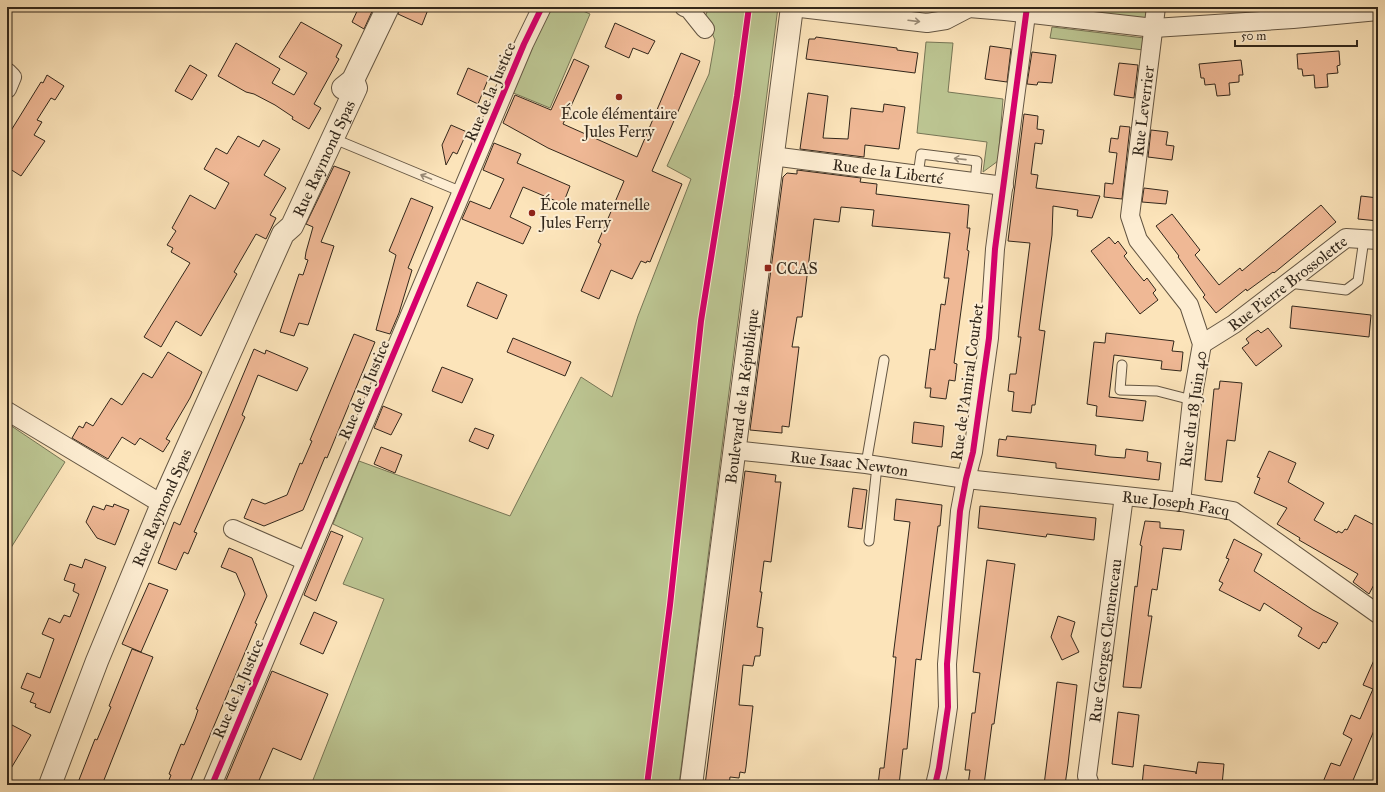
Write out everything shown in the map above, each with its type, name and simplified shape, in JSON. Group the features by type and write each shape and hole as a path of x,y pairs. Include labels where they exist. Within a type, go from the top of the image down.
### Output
{"street":[{"name":"Rue Raymond Spas","path":"50,785 97,661 162,504 283,234 282,223 327,136 344,86 353,80 388,7"},
{"name":"Rue de la Justice","path":"212,785 524,44 542,7"},
{"path":"684,7 690,9 705,29"},
{"path":"792,7 927,23 946,20 968,8 1027,10 1154,28 1293,13 1378,11"},
{"name":"Boulevard de la République","path":"691,785 733,450 792,7"},
{"name":"Rue Leverrier","path":"1130,216 1156,7"},
{"name":"Rue de l'Amiral Courbet","path":"935,785 940,768 948,707 948,657 960,511 973,452 989,338 995,249 1027,10"},
{"path":"7,72 12,77 7,89"},
{"name":"Rue de la Liberté","path":"772,156 1004,186"},
{"name":"Rue du 18 Juin 40","path":"1130,216 1138,240 1189,305 1202,344 1192,400 1181,502"},
{"name":"Rue Pierre Brossolette","path":"1202,344 1234,324 1346,238 1371,240"},
{"path":"7,411 162,504"},
{"name":"Rue Isaac Newton","path":"733,450 871,465 966,479"},
{"name":"Rue Joseph Facq","path":"966,479 1181,502 1233,511 1378,614"},
{"name":"Rue Georges Clemenceau","path":"1090,785 1087,776 1124,496"},
{"path":"233,529 306,561"}],"lane":[{"path":"327,136 462,192"},
{"path":"1288,283 1346,290 1358,281 1371,240"},
{"path":"869,541 871,465 884,360"},
{"path":"1122,365 1120,390 1157,392 1192,400"}],"green space":[{"path":"548,7 574,7 590,14 550,108 511,92"},
{"path":"709,7 778,7 679,785 311,785 384,599 343,584 363,538 333,524 359,461 510,516 581,377 612,397 638,316 691,179 667,166 709,74 715,40 705,17"},
{"path":"887,7 922,7 920,16 902,14 902,9"},
{"path":"1053,7 1093,7 1092,16 1053,11"},
{"path":"1100,7 1147,11 1146,16 1142,20 1099,17"},
{"path":"1052,27 1144,38 1143,50 1050,38"},
{"path":"926,42 953,43 948,92 1003,99 998,161 983,172 987,142 917,133"},
{"path":"7,423 65,462 7,554"}],"building":[{"path":"359,7 374,7 364,29 352,22"},
{"path":"400,7 429,7 422,25 398,14"},
{"path":"301,22 342,45 336,57 339,59 314,104 321,108 309,129 292,119 293,117 275,105 254,94 246,92 218,76 236,43 280,69 272,83 294,95 307,73 279,57"},
{"path":"615,23 655,41 648,54 633,48 629,58 605,47"},
{"path":"816,37 897,48 897,50 918,53 915,73 806,59 809,39 815,39"},
{"path":"990,46 1011,49 1007,82 985,79"},
{"path":"1339,51 1340,65 1337,66 1338,73 1327,74 1328,87 1315,88 1314,75 1303,76 1302,69 1298,69 1297,54"},
{"path":"1032,52 1056,55 1052,83 1038,82 1037,85 1027,84"},
{"path":"681,53 700,61 652,171 682,184 650,262 647,261 646,263 641,261 632,279 611,270 599,299 581,291 601,244 598,242 624,181 548,148 503,123 515,95 551,110 574,59 589,66 563,124 637,157"},
{"path":"1241,60 1243,75 1239,75 1239,82 1229,83 1230,95 1217,96 1215,84 1205,85 1204,78 1201,78 1199,64"},
{"path":"1119,63 1138,65 1134,98 1114,95"},
{"path":"190,65 207,75 192,100 175,91"},
{"path":"468,68 489,77 478,104 457,94"},
{"path":"47,75 64,86 55,100 51,98 37,120 42,122 34,135 45,141 21,176 7,167 7,137 41,82 43,83"},
{"path":"808,93 828,96 823,138 848,139 851,108 883,112 884,104 905,107 899,149 865,145 864,157 800,149"},
{"path":"1024,114 1038,116 1037,129 1044,130 1042,144 1035,143 1031,174 1038,175 1036,188 1100,196 1092,218 1077,216 1078,210 1053,206 1052,235 1039,330 1045,331 1035,405 1032,405 1031,413 1012,411 1014,392 1008,391 1010,374 1016,374 1021,337 1018,337 1030,243 1008,241"},
{"path":"451,125 467,132 457,154 453,152 446,165 442,145"},
{"path":"1120,126 1130,127 1122,199 1104,197 1105,183 1113,184 1117,153 1109,152 1111,138 1118,139"},
{"path":"1151,130 1168,132 1166,145 1174,146 1172,160 1148,157"},
{"path":"238,136 259,147 263,140 280,149 264,175 286,188 270,215 276,218 266,239 256,234 234,272 237,274 201,336 176,321 161,347 144,337 190,263 171,252 173,248 167,245 176,231 172,228 190,195 215,209 229,183 204,169 216,148 227,154"},
{"path":"494,143 521,154 517,163 570,186 563,204 523,187 510,217 531,227 523,244 462,219 470,201 490,209 504,179 483,170"},
{"path":"334,166 350,172 321,242 334,246 308,325 299,323 294,336 280,332 299,274 303,275 308,260 305,259 306,252 313,227 306,224"},
{"path":"797,170 861,178 860,182 877,184 876,194 969,205 967,228 970,228 967,250 969,251 954,363 957,364 955,381 949,380 946,399 930,397 931,388 925,388 930,349 935,350 941,304 945,305 949,278 944,278 950,233 872,226 874,210 841,207 839,222 814,219 802,317 797,317 792,347 799,347 789,427 782,426 782,433 750,430 783,177 787,173 797,174"},
{"path":"1144,188 1168,191 1166,204 1142,202"},
{"path":"1361,196 1378,198 1378,221 1358,219"},
{"path":"411,198 433,207 408,268 412,270 399,313 390,334 376,330 396,255 389,251"},
{"path":"1321,205 1336,222 1274,273 1273,272 1247,291 1246,289 1216,313 1203,297 1205,295 1178,257 1179,256 1156,226 1172,214 1200,250 1195,255 1219,285 1240,268 1242,271"},
{"path":"1109,237 1115,244 1118,241 1127,253 1124,256 1134,269 1144,281 1147,278 1156,290 1153,293 1158,300 1140,314 1091,251"},
{"path":"477,282 507,295 497,319 467,306"},
{"path":"1292,306 1371,315 1369,337 1290,328"},
{"path":"1268,328 1282,346 1256,366 1242,348 1249,343 1246,339 1252,334 1258,330 1261,333"},
{"path":"1106,333 1174,341 1172,351 1183,352 1181,371 1161,369 1162,361 1114,355 1109,397 1146,401 1143,421 1096,416 1097,406 1087,404 1094,342 1105,343"},
{"path":"354,334 375,342 327,458 325,457 303,510 264,526 244,518 252,499 265,504 287,495 300,463 302,464 312,441 310,440"},
{"path":"513,338 571,362 565,376 507,352"},
{"path":"254,349 265,354 266,350 308,368 297,391 258,375 242,415 245,417 194,532 197,533 188,554 184,552 176,570 158,563 174,522 180,525"},
{"path":"168,352 202,372 190,398 166,439 170,441 163,452 140,438 135,445 122,437 108,459 72,438 79,426 83,428 86,422 93,426 111,398 122,405 143,373 152,378"},
{"path":"442,367 473,379 462,403 432,391"},
{"path":"1220,381 1242,383 1235,441 1227,440 1222,482 1205,480 1214,389 1219,389"},
{"path":"383,406 402,414 391,435 374,428"},
{"path":"914,422 944,426 942,447 912,443"},
{"path":"475,428 494,435 488,449 469,441"},
{"path":"1007,436 1096,445 1095,455 1110,457 1125,458 1126,449 1148,452 1147,461 1161,463 1159,480 1056,468 1056,463 997,456 999,439 1006,440"},
{"path":"381,447 402,455 395,473 374,464"},
{"path":"1269,451 1296,463 1288,482 1324,503 1314,520 1337,533 1338,531 1342,533 1345,529 1347,530 1355,515 1378,527 1378,577 1369,594 1353,582 1358,574 1299,540 1300,538 1277,524 1287,508 1254,493 1260,478 1257,477"},
{"path":"745,471 776,475 775,482 781,482 771,562 764,561 760,592 762,592 757,627 763,628 760,656 755,656 753,666 743,665 739,705 753,706 746,767 745,773 740,772 739,778 730,777 729,785 705,785"},
{"path":"853,488 867,490 862,529 848,527"},
{"path":"896,499 942,505 921,660 916,659 907,749 903,749 899,785 878,785 880,768 884,768 896,657 893,657 910,522 894,520"},
{"path":"114,504 129,510 115,545 97,538 86,522 93,506 104,510 106,505 113,507"},
{"path":"980,506 1096,518 1094,540 1047,534 1046,537 978,528"},
{"path":"1145,521 1160,522 1160,528 1184,530 1181,550 1163,548 1157,590 1152,589 1148,616 1152,616 1141,688 1123,687 1135,586 1137,587 1142,546 1140,545"},
{"path":"331,531 343,536 316,601 304,595"},
{"path":"1234,539 1262,554 1254,571 1313,610 1338,623 1326,643 1323,642 1319,649 1298,636 1302,628 1264,603 1260,611 1219,590 1223,583 1219,581 1229,559 1226,558"},
{"path":"229,548 252,558 267,596 255,623 257,624 189,785 167,785 171,775 169,774 181,744 184,745 198,710 196,709 245,594 236,573 221,567"},
{"path":"85,559 106,567 50,713 35,707 36,704 30,702 34,693 21,688 27,673 40,678 54,639 42,634 49,618 60,623 64,615 70,617 79,594 73,591 75,584 64,580 70,564 82,568"},
{"path":"987,560 1015,564 994,724 992,724 984,785 968,785 970,770 965,770 972,713 975,713 980,673 973,672"},
{"path":"149,583 168,590 141,652 122,644"},
{"path":"314,612 337,622 323,654 300,644"},
{"path":"1058,616 1075,622 1071,636 1079,652 1062,660 1051,637"},
{"path":"132,649 153,657 102,785 77,785 95,739 97,740 111,707 109,706"},
{"path":"1378,651 1378,721 1351,785 1331,785 1323,782 1331,763 1340,766 1352,739 1343,734 1351,715 1360,719 1373,689 1363,685"},
{"path":"272,671 328,694 301,760 273,748 257,785 224,785"},
{"path":"1057,682 1077,685 1068,764 1065,785 1044,785"},
{"path":"1118,712 1139,715 1133,767 1112,764"},
{"path":"12,725 31,735 7,775 7,734"},
{"path":"1198,762 1224,764 1222,785 1195,782 1195,785 1142,785 1144,765 1196,772 1196,774"}],"cycle path":[{"path":"212,785 524,44 542,7"},
{"path":"647,785 670,605 701,321 737,96 749,7"},
{"path":"935,785 948,707 947,664 960,511 973,452 989,338 995,249 1027,7"}],"place":[{"name":"École élémentaire Jules Ferry","path":"619,97"},
{"name":"École maternelle Jules Ferry","path":"532,213"},
{"name":"CCAS","path":"768,268"}]}
